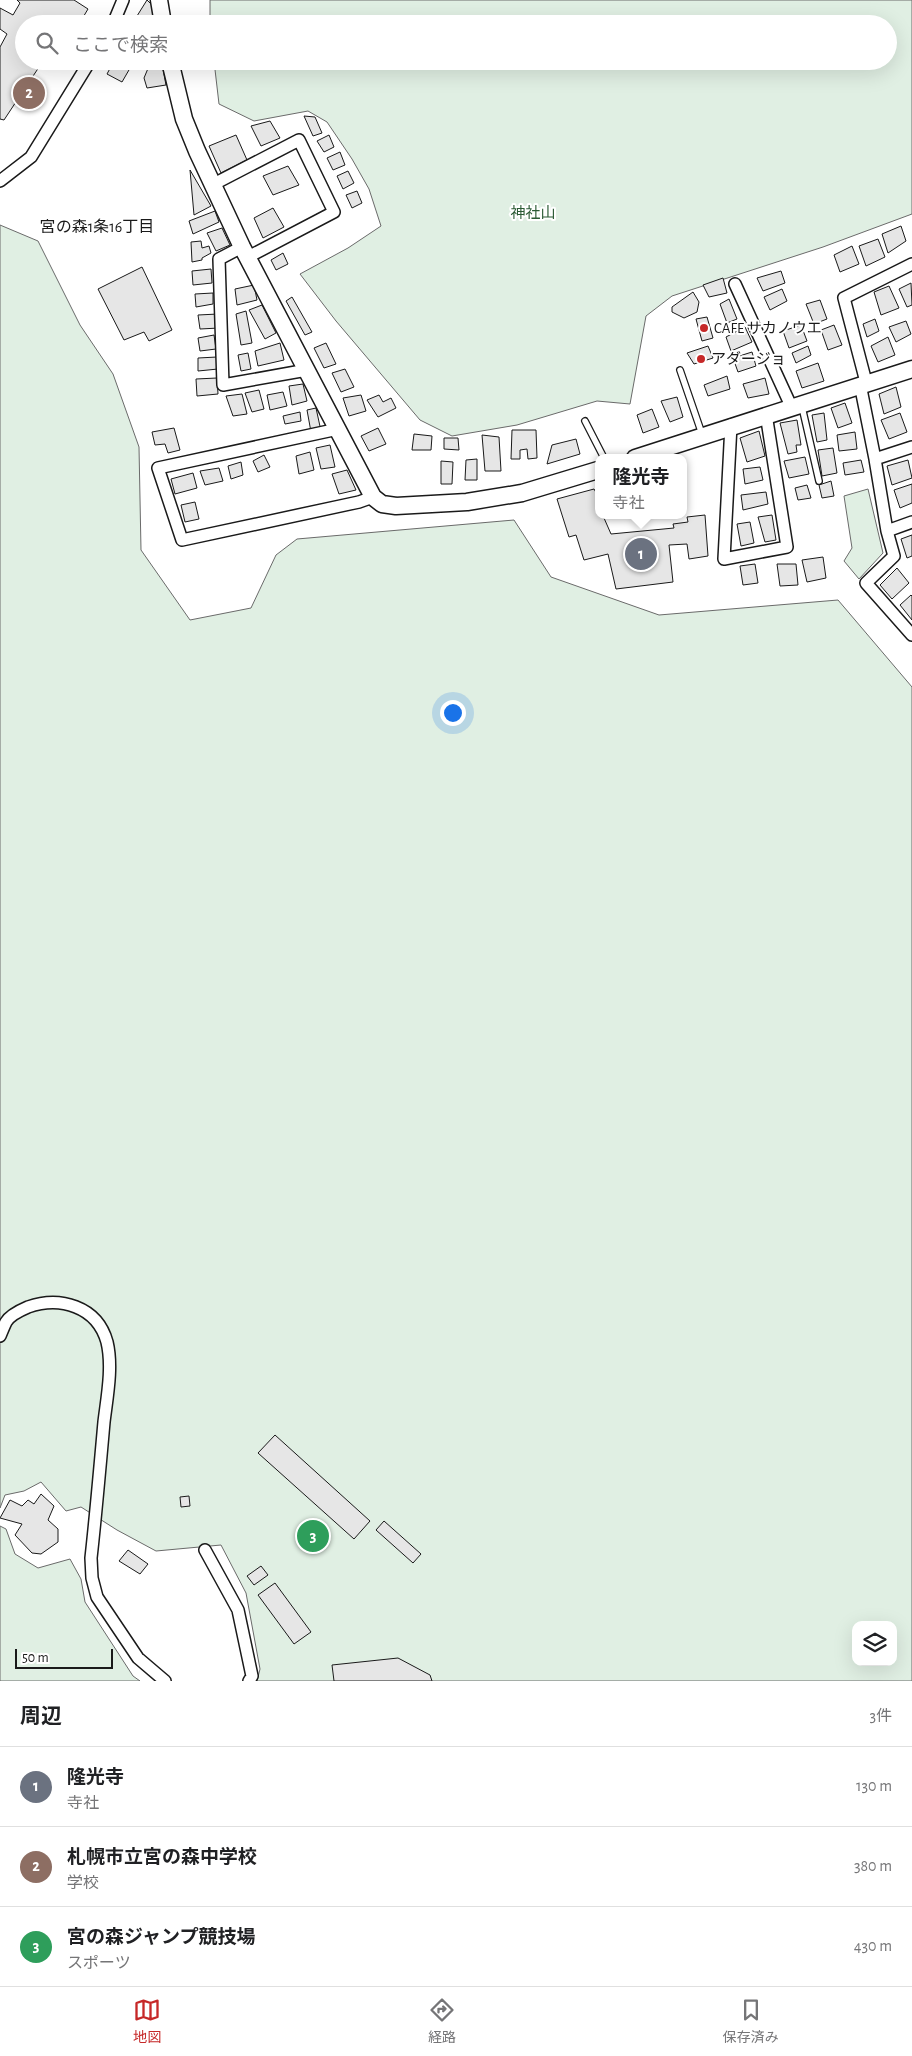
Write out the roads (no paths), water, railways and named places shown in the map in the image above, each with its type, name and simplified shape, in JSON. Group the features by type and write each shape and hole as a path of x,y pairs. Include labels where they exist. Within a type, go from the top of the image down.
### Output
{"street":[{"path":"116,15 123,0"},
{"path":"159,0 162,15"},
{"path":"0,182 31,157 84,70"},
{"path":"172,70 184,119 212,185 373,497 382,504 396,506 467,502 522,493 595,471"},
{"path":"212,185 299,140 334,212 245,252 219,259 223,385 308,370"},
{"path":"912,264 844,298 863,383 887,531 894,556 866,583 912,635"},
{"path":"735,284 796,404"},
{"path":"646,454 702,434 912,369"},
{"path":"731,425 724,559 787,547 766,414"},
{"path":"338,429 158,468 182,540 359,502 373,497"},
{"path":"875,459 912,447"},
{"path":"887,531 912,522"},
{"path":"0,1336 7,1320 22,1309 40,1303 58,1302 74,1304 90,1315 102,1329 107,1344 109,1377 91,1558 92,1578 96,1597 138,1658 165,1681"},
{"path":"205,1550 238,1610 252,1676 250,1681"}],"lane":[{"path":"680,370 702,434"},
{"path":"796,404 819,480"},
{"path":"584,421 602,454"}],"place":[{"name":"札幌市立宮の森中学校","path":"29,93"},
{"name":"CAFE サカノウエ","path":"704,328"},
{"name":"アダージョ","path":"701,359"},
{"name":"隆光寺","path":"641,554"},
{"name":"宮の森ジャンプ競技場","path":"313,1536"}],"district":[{"name":"宮の森1条16丁目","path":"97,226"}],"park label":[{"name":"神社山","path":"533,213"}]}
